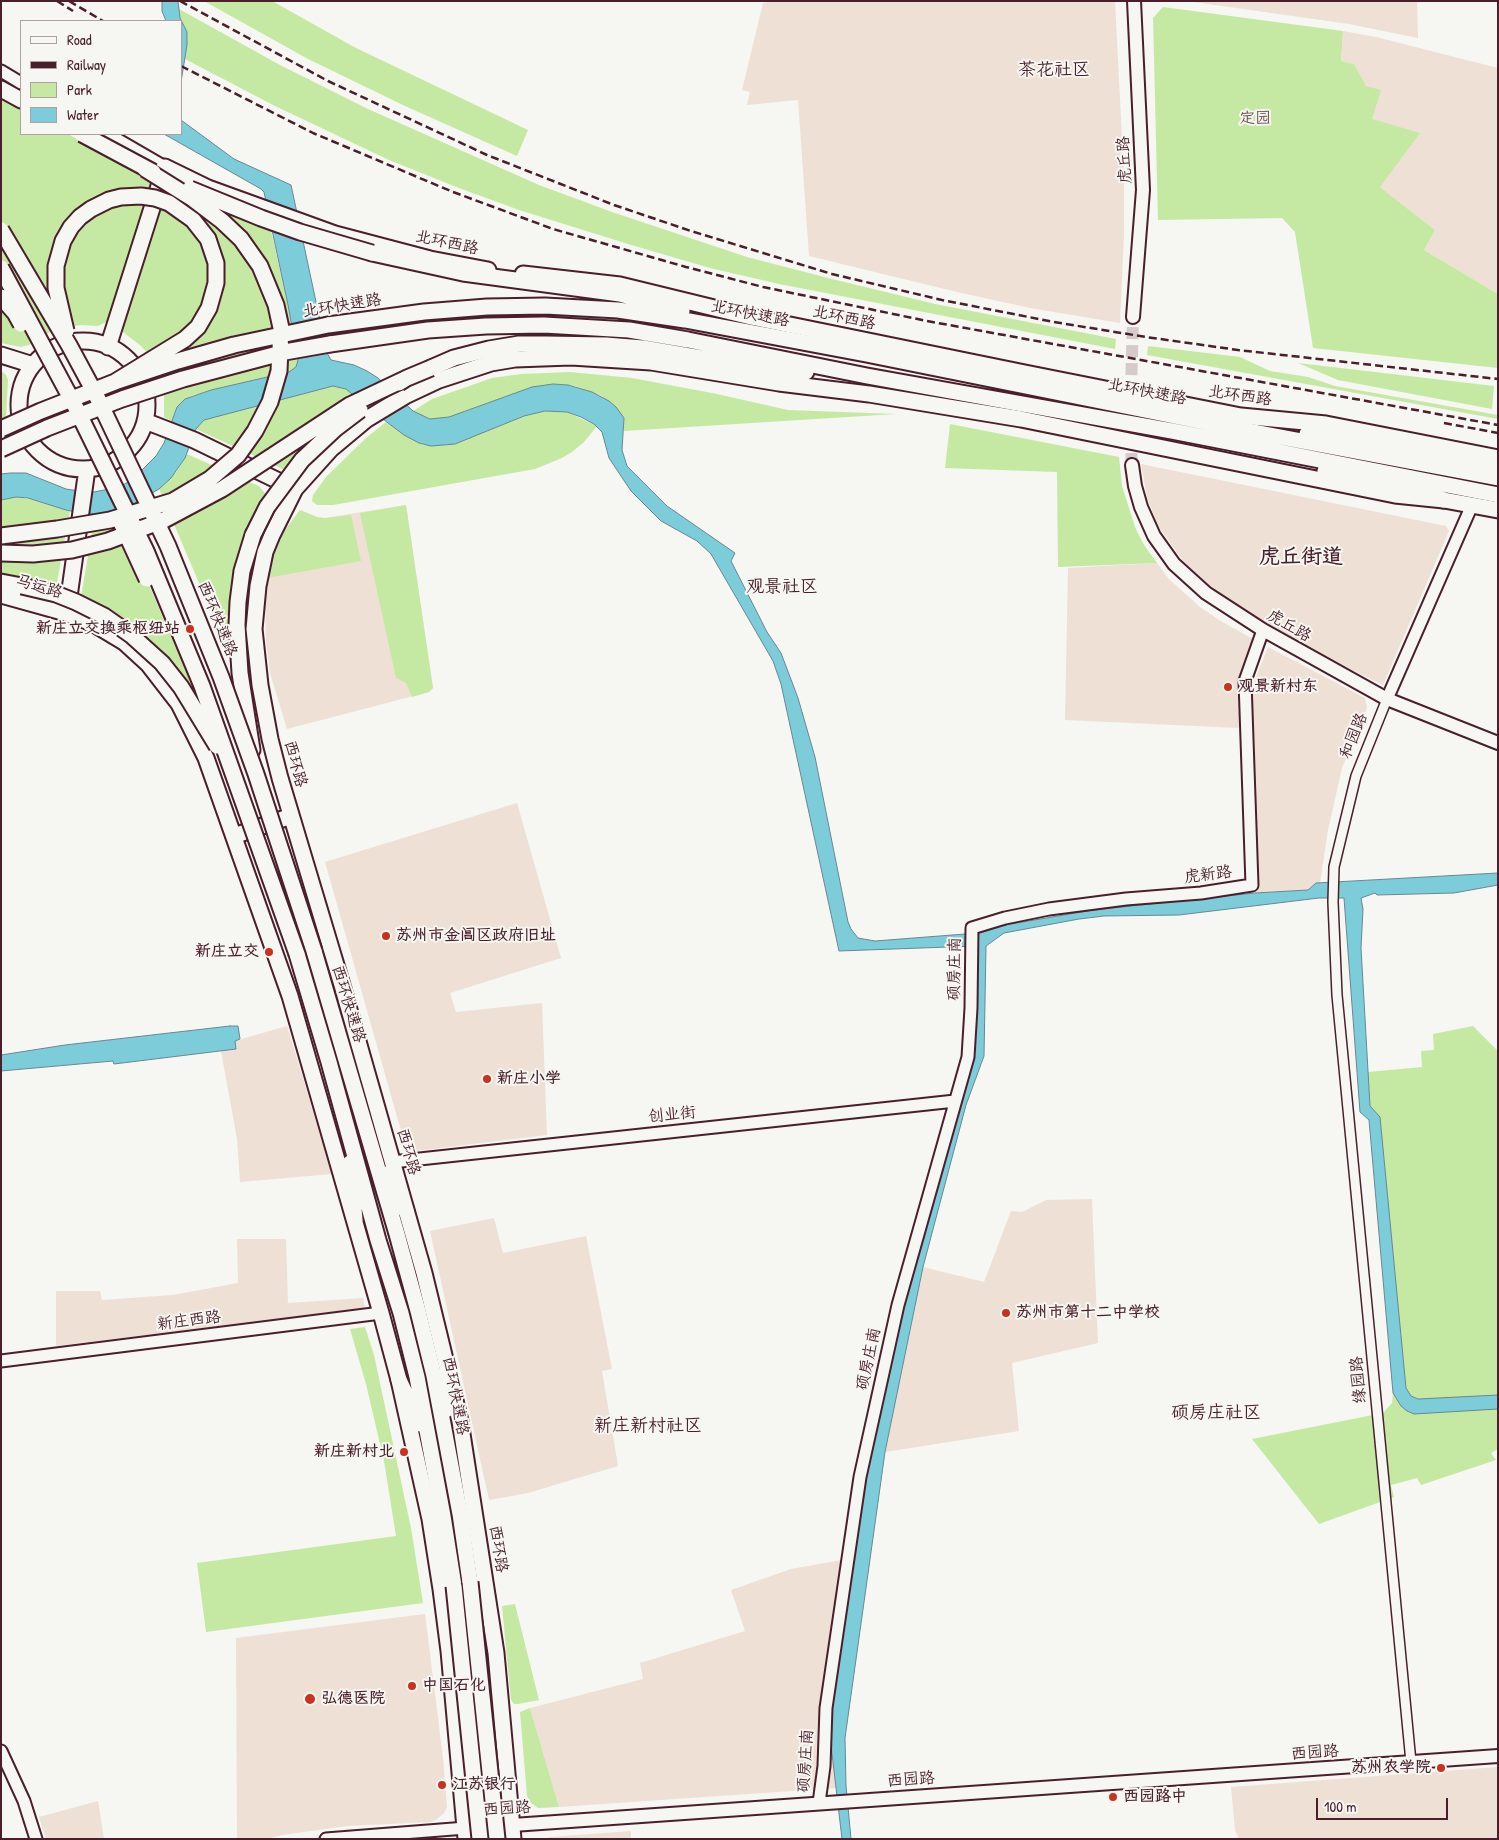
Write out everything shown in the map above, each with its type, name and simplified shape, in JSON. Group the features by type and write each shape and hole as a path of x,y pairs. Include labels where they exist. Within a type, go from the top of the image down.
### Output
{"main road":[{"name":"虎丘路","path":"1133,317 1143,190 1134,1"},
{"path":"1,89 20,99"},
{"path":"1,536 110,520 173,501 210,479 238,455 256,431 270,402 279,371 281,328 276,305 266,276 248,248 231,228 193,199 145,169 84,135"},
{"path":"108,347 165,167"},
{"name":"北环西路","path":"165,167 208,188 335,234 369,244 462,265 620,285 751,317 1241,416 1326,424 1498,458"},
{"path":"145,169 242,212 300,232 372,253 463,274 620,294 755,333"},
{"path":"69,345 56,288 56,266 63,241 77,220 99,204 117,198 149,197 163,200 176,206 203,231 215,258 216,283 209,308 198,327 185,339 115,382"},
{"name":"西环快速路","path":"1,230 69,345 122,447 168,546 221,677 256,774 314,951 372,1146 434,1376 460,1514 470,1582 497,1839"},
{"path":"1,268 75,406 146,551 202,686 297,954 378,1240 401,1313 417,1377 454,1586 480,1839"},
{"path":"1,297 15,313 92,462 160,606 221,754"},
{"name":"北环快速路","path":"1,430 41,411 115,382 234,345 328,325 455,309 545,306 626,311 755,333 1254,432 1498,478"},
{"name":"北环快速路","path":"1,449 47,428 122,399 184,378 285,352 458,327 516,325 584,326 629,330 688,340 867,376 1172,431 1498,494"},
{"path":"92,342 108,347 124,356 136,370 141,378 146,396 145,422 139,436 126,453 86,475 55,463 35,448 26,435 20,419 18,403 24,379 33,365 52,350 67,344 92,342"},
{"path":"1,553 33,554 72,550 108,540 164,520 222,489 350,405 454,358 489,348 519,344 626,346 765,369 867,376"},
{"path":"1,355 33,365"},
{"path":"145,422 194,440 295,489 331,449 367,419 404,396 439,380 490,363 515,358 572,357 633,360 779,383 869,394 1021,419 1395,495 1444,500 1498,510"},
{"path":"256,774 240,673 237,625 239,585 250,543 263,515 276,494 312,450 334,428 407,378"},
{"path":"1,419 41,411"},
{"path":"1172,431 1250,456 1398,487 1444,500"},
{"path":"1254,432 1338,436 1498,466"},
{"name":"虎丘路","path":"1132,465 1141,507 1154,536 1167,556 1206,593 1263,630 1387,698 1498,743"},
{"path":"86,475 66,613 94,624 117,637 135,652 159,676 179,704 195,733 206,758 290,996 355,1220 399,1380 430,1519 449,1651 466,1834"},
{"name":"西环路","path":"295,489 277,524 266,552 258,586 254,615 260,685 270,739 424,1273 460,1421 496,1653 512,1832"},
{"path":"1,582 41,590 76,602 104,616 131,635 162,663 181,687 235,778"},
{"name":"马运路","path":"1,594 66,613"},
{"path":"234,836 291,816"},
{"path":"348,1129 355,1220"},
{"path":"372,1146 406,1211"},
{"path":"445,1437 448,1370"},
{"path":"399,1380 429,1443"},
{"name":"西园路","path":"466,1834 512,1832 836,1801 1498,1756"}],"street":[{"path":"1,71 20,82"},
{"path":"110,135 165,167"},
{"name":"和园路","path":"1337,995 1333,878 1356,776 1387,698 1472,505"},
{"name":"虎新路","path":"972,930 1005,918 1049,909 1126,899 1201,893 1252,885 1245,681 1263,630"},
{"name":"硕房庄南","path":"819,1803 824,1766 826,1708 860,1477 898,1305 968,1057 972,930"},
{"name":"缘园路","path":"1337,995 1411,1762"},
{"name":"创业街","path":"392,1162 955,1101"},
{"name":"新庄西路","path":"1,1361 381,1313"},
{"path":"1,1750 24,1801 36,1839"},
{"name":"西园路","path":"326,1839 466,1834"}],"shaded area":[{"path":"774,1 1115,1 1124,177 1124,234 1120,323 1030,308 809,256 798,100 747,105 750,92 742,90 763,3"},
{"path":"1187,1 1417,1 1418,38 1349,24"},
{"path":"1343,31 1376,37 1498,68 1498,294 1424,250 1435,230 1380,187 1372,119 1365,86 1354,64 1341,61"},
{"path":"1141,464 1446,526 1449,531 1383,685 1317,653 1237,605 1205,582 1184,562 1158,526 1147,497"},
{"path":"406,505 433,688 429,692 287,729 270,673 266,642 265,593 269,568 285,530 300,510 325,518"},
{"path":"1157,563 1169,579 1200,607 1255,640 1239,678 1239,728 1065,720 1068,568"},
{"path":"1268,647 1365,698 1367,708 1342,768 1328,830 1320,883 1316,883 1308,890 1255,893 1252,694 1255,680"},
{"path":"517,803 561,958 450,993 456,1012 542,1003 547,1135 407,1152 325,862"},
{"path":"287,1026 332,1174 240,1182 237,1139 221,1051 235,1049 235,1041"},
{"name":"苏州市第十二中学校","path":"1092,1199 1098,1343 1012,1363 1019,1431 885,1452 923,1267 984,1282 1011,1211 1022,1212 1046,1200"},
{"path":"494,1218 503,1253 586,1236 612,1369 602,1371 618,1466 528,1493 489,1500 430,1231"},
{"path":"237,1239 286,1239 288,1303 363,1298 365,1309 56,1346 56,1291 100,1291 102,1300 173,1295 238,1283"},
{"path":"853,1558 829,1728 836,1788 559,1807 530,1708 643,1679 640,1663 745,1631 731,1590 791,1569"},
{"name":"弘德医院","path":"425,1614 443,1758 447,1807 444,1813 431,1822 347,1826 282,1835 267,1839 237,1839 236,1638"},
{"path":"1498,1767 1498,1839 1239,1839 1235,1830 1231,1787"},
{"path":"98,1801 104,1839 46,1839 39,1817"},
{"path":"631,1831 631,1839 544,1839 551,1837"}],"green space":[{"path":"204,1 272,1 356,48 528,130 517,156 405,106 308,59"},
{"name":"定园","path":"1163,7 1343,31 1341,61 1354,64 1366,86 1381,90 1372,119 1420,133 1380,187 1435,230 1424,250 1498,294 1498,368 1313,348 1295,232 1282,218 1158,220 1153,18"},
{"path":"179,9 280,65 368,109 539,185 612,212 747,257 828,278 935,304 1116,339 1115,349 779,284 710,268 519,210 389,160 275,106 185,59 187,32 180,18"},
{"path":"1,97 20,107 20,135 70,135 156,182 108,321 98,326 81,325 62,328 50,332 32,344 21,347 1,343"},
{"path":"165,185 270,226 288,305 298,362 296,367 289,372 191,396 176,411 172,421 164,417 164,388 149,355 141,346 119,329"},
{"path":"1148,346 1240,357 1270,371 1308,377 1335,386 1498,415 1498,419 1147,355"},
{"path":"1298,363 1494,386 1492,409 1338,380"},
{"path":"1,371 8,380 6,418 1,421"},
{"path":"570,372 632,378 788,410 896,414 624,431 624,424 602,396 575,386 561,384 518,392 444,419 430,419 413,411 432,399 492,378 521,374"},
{"path":"333,386 346,389 362,403 287,471 196,429 204,420 213,417"},
{"path":"545,411 567,412 597,426 584,442 572,452 535,469 333,505 317,505 312,501 313,495 326,477 366,438 386,422 424,445 449,445 524,416"},
{"path":"950,424 1119,457 1122,486 1135,527 1144,545 1157,563 1058,567 1057,472 945,468"},
{"path":"187,454 259,486 267,496 256,524 236,670 159,489 177,471"},
{"path":"16,497 35,500 70,511 56,588 1,575 1,500"},
{"path":"406,505 433,688 429,692 412,697 406,683 396,678 360,513"},
{"path":"300,510 325,518 351,515 361,561 267,578 275,550 285,530"},
{"path":"118,512 192,686 165,656 136,630 81,597 95,514"},
{"path":"1473,1026 1498,1051 1498,1449 1491,1453 1496,1460 1421,1485 1417,1478 1391,1485 1394,1497 1319,1524 1252,1439 1383,1413 1392,1403 1393,1393 1406,1388 1370,1106 1368,1072 1422,1067 1421,1051 1434,1050 1433,1034"},
{"path":"365,1327 374,1355 411,1528 423,1603 206,1632 197,1563 396,1536 384,1461 366,1384 350,1329"},
{"path":"515,1604 539,1700 518,1704 514,1704 511,1700 502,1606"},
{"path":"530,1708 559,1807 538,1808 531,1803 527,1796 520,1712"}],"water":[{"path":"162,1 178,1 181,20 166,20 162,11"},
{"path":"182,22 187,32 182,76"},
{"path":"182,121 234,159 291,185 327,353 331,360 354,365 367,371 378,378 413,411 430,419 449,417 532,387 553,384 568,385 592,392 609,401 624,418 622,450 627,466 667,506 735,553 731,561 767,632 781,653 798,698 815,757 848,922 858,938 875,941 978,933 988,928 1093,910 1255,893 1308,890 1316,883 1498,873 1498,885 1454,893 1377,895 1375,893 1361,898 1363,909 1361,948 1370,1106 1380,1117 1406,1388 1411,1396 1418,1399 1498,1395 1498,1409 1414,1414 1401,1406 1393,1393 1369,1120 1360,1112 1344,898 1319,898 1179,915 1104,916 1079,919 1004,933 986,946 984,1056 966,1105 923,1267 885,1452 845,1738 846,1785 851,1839 842,1839 829,1728 830,1713 865,1475 880,1416 894,1336 973,1054 976,946 839,951 781,684 773,661 711,554 697,541 661,521 631,491 609,458 602,432 594,424 581,417 567,412 545,411 524,416 455,444 431,446 419,443 404,435 346,389 333,386 204,420 196,429 185,458 171,478 159,489 121,511 105,514 86,514 28,498 16,497 1,500 1,474 10,473 26,473 66,489 79,491 94,492 119,487 132,480 156,456 164,443 177,407 185,399 211,390 289,372 296,367 298,360 288,305 264,192 166,135 182,135"},
{"path":"238,1026 240,1039 235,1041 236,1049 114,1064 113,1061 1,1071 1,1055 65,1045"}],"tunnel":[{"path":"1132,465 1130,429 1133,317"}],"railway":[{"path":"57,1 73,11"},
{"path":"69,1 101,20"},
{"path":"180,1 328,81 487,155 614,205 691,231 832,274 942,300 1054,322 1146,337 1238,350 1498,379"},
{"path":"182,67 313,133 453,192 553,229 686,267 763,287 927,321 1498,425"},
{"path":"1444,423 1498,433"}],"place":[{"name":"新庄立交换乘枢纽站","path":"190,629"},
{"name":"观景新村东","path":"1228,687"},
{"name":"苏州市金阊区政府旧址","path":"386,936"},
{"name":"新庄立交","path":"269,952"},
{"name":"新庄小学","path":"487,1079"},
{"name":"苏州市第十二中学校","path":"1006,1313"},
{"name":"新庄新村北","path":"404,1452"},
{"name":"中国石化","path":"412,1686"},
{"name":"弘德医院","path":"310,1699"},
{"name":"苏州农学院","path":"1441,1768"},
{"name":"江苏银行","path":"442,1785"},
{"name":"西园路中","path":"1113,1797"}],"district":[{"name":"茶花社区","path":"1054,70"},
{"name":"虎丘街道","path":"1301,557"},
{"name":"观景社区","path":"782,587"},
{"name":"硕房庄社区","path":"1216,1413"},
{"name":"新庄新村社区","path":"648,1426"}]}
